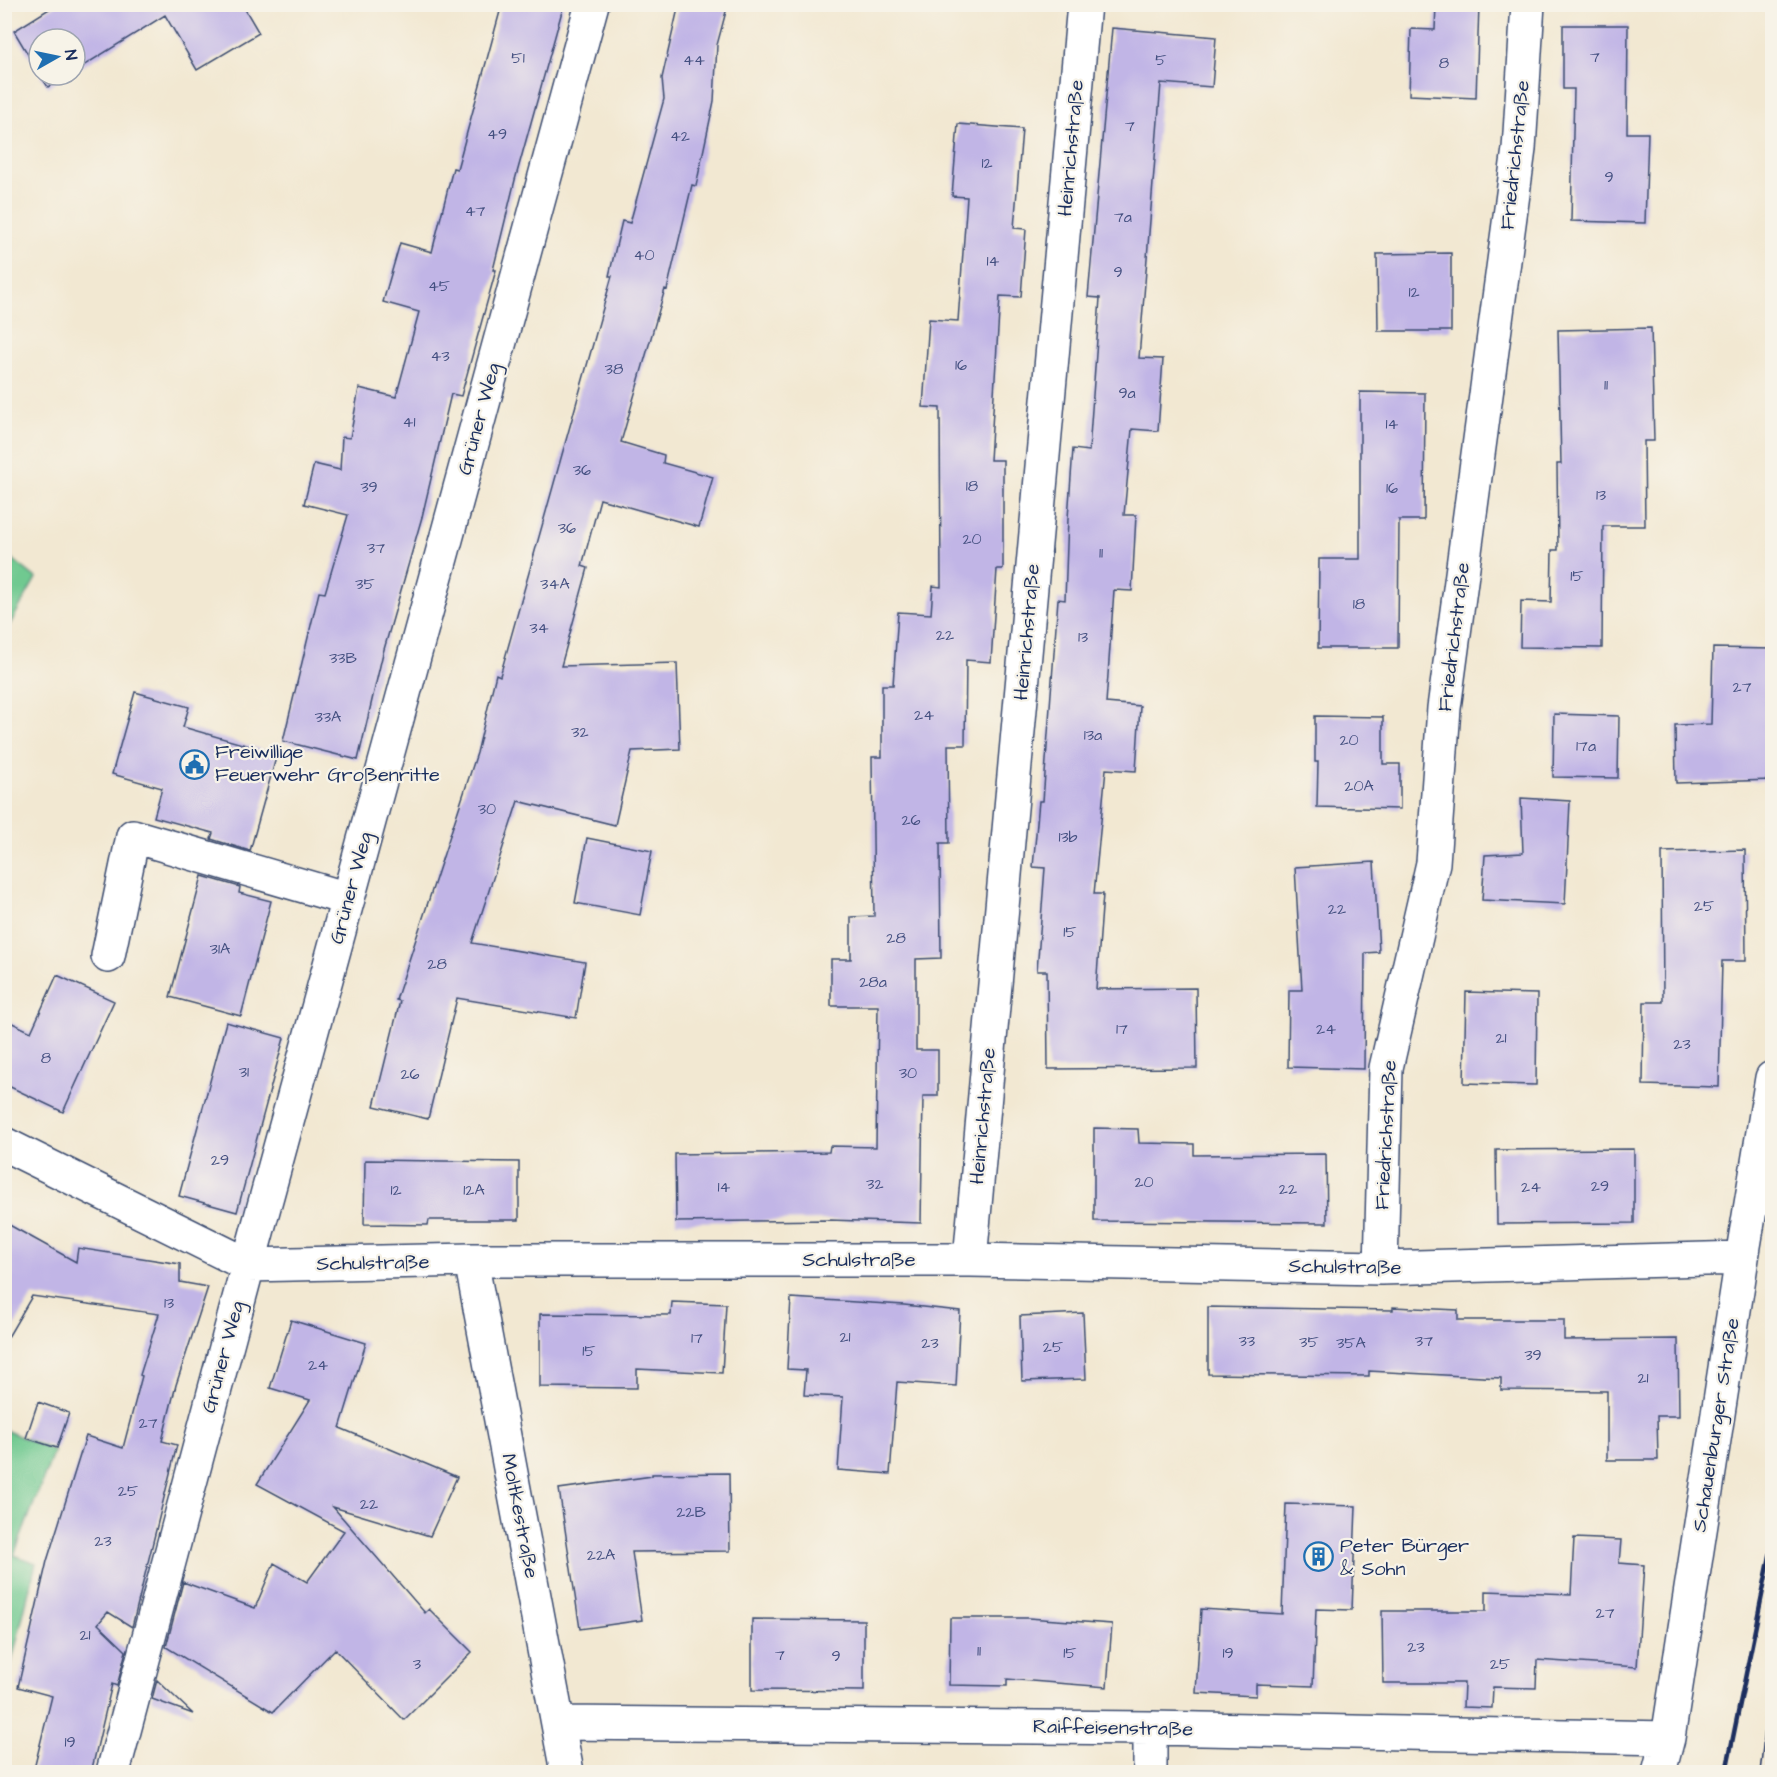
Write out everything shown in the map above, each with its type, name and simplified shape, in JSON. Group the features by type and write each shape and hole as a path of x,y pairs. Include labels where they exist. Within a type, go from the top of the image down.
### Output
{"street":[{"name":"Grüner Weg","path":"113,1773 248,1265 592,4"},
{"name":"Heinrichstraße","path":"970,1260 1084,4"},
{"name":"Friedrichstraße","path":"1381,1268 1386,1068 1433,863 1444,708 1519,149 1528,4"},
{"path":"108,956 133,836 348,899"},
{"name":"Schauenburger Straße","path":"1659,1773 1668,1738 1742,1258 1773,1078"},
{"name":"Schulstraße","path":"4,1144 248,1265 471,1260 970,1260 1381,1268 1742,1258"},
{"name":"Moltkestraße","path":"471,1260 567,1773"},
{"name":"Raiffeisenstraße","path":"558,1723 1150,1728 1668,1738"},
{"path":"1150,1728 1150,1773"}],"green space":[{"path":"5,553 36,578 5,633"},
{"path":"5,1430 54,1451 14,1555 36,1563 5,1689"}],"building":[{"path":"57,4 242,4 259,33 197,70 165,15 87,64 87,27 27,27 27,53 14,31"},
{"path":"502,4 564,4 515,180 493,270 496,270 461,396 451,394 422,517 383,653 358,760 283,741 319,592 325,593 348,515 304,504 314,464 340,470 342,437 350,438 359,388 396,397 419,312 383,302 400,243 432,252 453,168 457,169"},
{"path":"679,4 728,4 717,45 714,101 696,186 692,185 667,290 665,289 621,442 664,455 663,463 713,477 699,527 600,499 582,566 588,568 561,666 677,663 680,749 632,751 615,825 518,801 472,943 585,962 576,1018 457,998 428,1119 374,1106 400,1001 396,1000 477,753 496,674 500,676 612,276 609,276 622,221 630,223 664,99 662,78"},
{"path":"1436,4 1479,4 1476,98 1409,95 1411,29 1435,30"},
{"path":"1563,25 1628,25 1627,133 1648,133 1645,223 1571,221 1574,89 1563,89"},
{"path":"1112,28 1216,37 1212,87 1161,83 1139,358 1163,359 1158,431 1132,429 1124,515 1136,515 1132,591 1114,590 1106,703 1140,706 1136,771 1106,769 1094,894 1103,894 1096,989 1196,988 1197,1068 1048,1069 1047,971 1037,971 1045,868 1033,867 1039,801 1043,801 1058,599 1065,600 1073,449 1089,451 1100,298 1088,297"},
{"path":"958,124 1022,129 1014,228 1026,229 1021,297 1000,296 990,460 1003,460 1003,569 997,569 991,662 966,660 965,745 948,745 949,843 940,843 941,958 916,959 916,1050 938,1050 938,1096 923,1096 921,1223 829,1220 676,1222 675,1154 829,1152 830,1146 876,1147 878,1006 831,1006 831,959 851,959 851,917 874,916 872,757 882,757 882,685 893,685 898,612 931,614 933,586 941,587 940,408 923,407 929,319 958,321 967,197 952,196"},
{"path":"1451,253 1451,331 1378,331 1377,254"},
{"path":"1651,328 1654,441 1644,441 1645,526 1603,526 1602,648 1520,647 1521,601 1551,602 1552,550 1558,550 1557,464 1561,464 1558,330"},
{"path":"1360,392 1425,393 1424,520 1399,520 1398,648 1318,648 1319,559 1360,559"},
{"path":"1713,648 1773,649 1773,780 1676,783 1675,725 1711,724"},
{"name":"Freiwillige Feuerwehr Großenritte","path":"135,692 189,707 183,727 277,754 250,851 211,839 213,833 154,817 162,788 112,774"},
{"path":"1554,714 1619,716 1618,778 1553,777"},
{"path":"1315,716 1383,717 1383,764 1400,764 1400,809 1317,807 1318,762 1315,762"},
{"path":"1521,798 1570,801 1565,904 1482,900 1485,855 1523,853"},
{"path":"587,838 652,851 640,915 575,903"},
{"path":"1745,850 1746,961 1722,961 1719,1087 1643,1085 1644,1002 1663,1002 1662,852"},
{"path":"1374,862 1379,952 1365,953 1364,1069 1288,1067 1289,990 1302,990 1295,867"},
{"path":"202,876 240,887 239,893 271,901 241,1016 170,997"},
{"path":"57,975 114,1001 63,1112 4,1084 4,1019 31,1032"},
{"path":"1466,992 1537,994 1536,1085 1464,1083"},
{"path":"226,1022 284,1038 237,1212 179,1196"},
{"path":"1094,1128 1138,1129 1139,1143 1194,1144 1194,1155 1326,1154 1327,1223 1094,1221"},
{"path":"1634,1149 1634,1223 1497,1224 1496,1150"},
{"path":"365,1160 519,1162 519,1220 429,1220 428,1225 364,1224"},
{"path":"4,1222 76,1262 78,1248 180,1264 180,1282 208,1287 176,1385 162,1441 177,1445 132,1627 108,1612 98,1624 126,1651 117,1686 112,1684 91,1773 33,1773 52,1696 18,1687 47,1561 86,1436 123,1448 142,1376 140,1375 159,1314 32,1296 4,1344"},
{"path":"791,1298 960,1311 956,1386 897,1382 890,1474 838,1470 843,1397 804,1395 806,1370 787,1369"},
{"path":"672,1302 726,1304 722,1373 637,1369 637,1388 540,1387 540,1314 671,1315"},
{"path":"1208,1307 1393,1310 1393,1307 1458,1310 1458,1320 1564,1320 1564,1340 1678,1339 1679,1416 1657,1416 1658,1460 1607,1460 1607,1391 1501,1390 1501,1378 1369,1371 1369,1376 1208,1374"},
{"path":"1083,1313 1086,1379 1022,1381 1020,1316"},
{"path":"291,1320 366,1343 340,1428 457,1477 430,1536 333,1507 425,1613 429,1609 472,1652 404,1720 335,1649 273,1712 166,1647 183,1582 255,1608 274,1563 307,1582 344,1531 257,1484 310,1400 270,1388"},
{"path":"38,1402 69,1413 57,1448 26,1438"},
{"path":"729,1473 730,1551 632,1552 642,1620 580,1629 559,1489 652,1476 652,1474"},
{"path":"1286,1504 1356,1506 1352,1610 1316,1609 1313,1686 1256,1684 1256,1696 1196,1693 1201,1609 1282,1614"},
{"path":"1574,1538 1621,1540 1619,1563 1644,1565 1637,1667 1537,1660 1536,1688 1493,1687 1492,1708 1463,1707 1464,1683 1383,1683 1382,1611 1486,1611 1486,1591 1571,1594"},
{"path":"950,1618 1028,1618 1112,1624 1107,1687 1007,1679 1007,1686 949,1685"},
{"path":"752,1619 864,1620 864,1691 752,1690"},
{"path":"157,1680 193,1714 152,1699"}],"tram line":[{"path":"1760,1772 1772,1669"}],"railway":[{"path":"1726,1772 1772,1546"}],"place":[{"name":"Freiwillige Feuerwehr Großenritte","path":"194,764"},
{"name":"Peter Bürger & Sohn","path":"1319,1557"}]}
